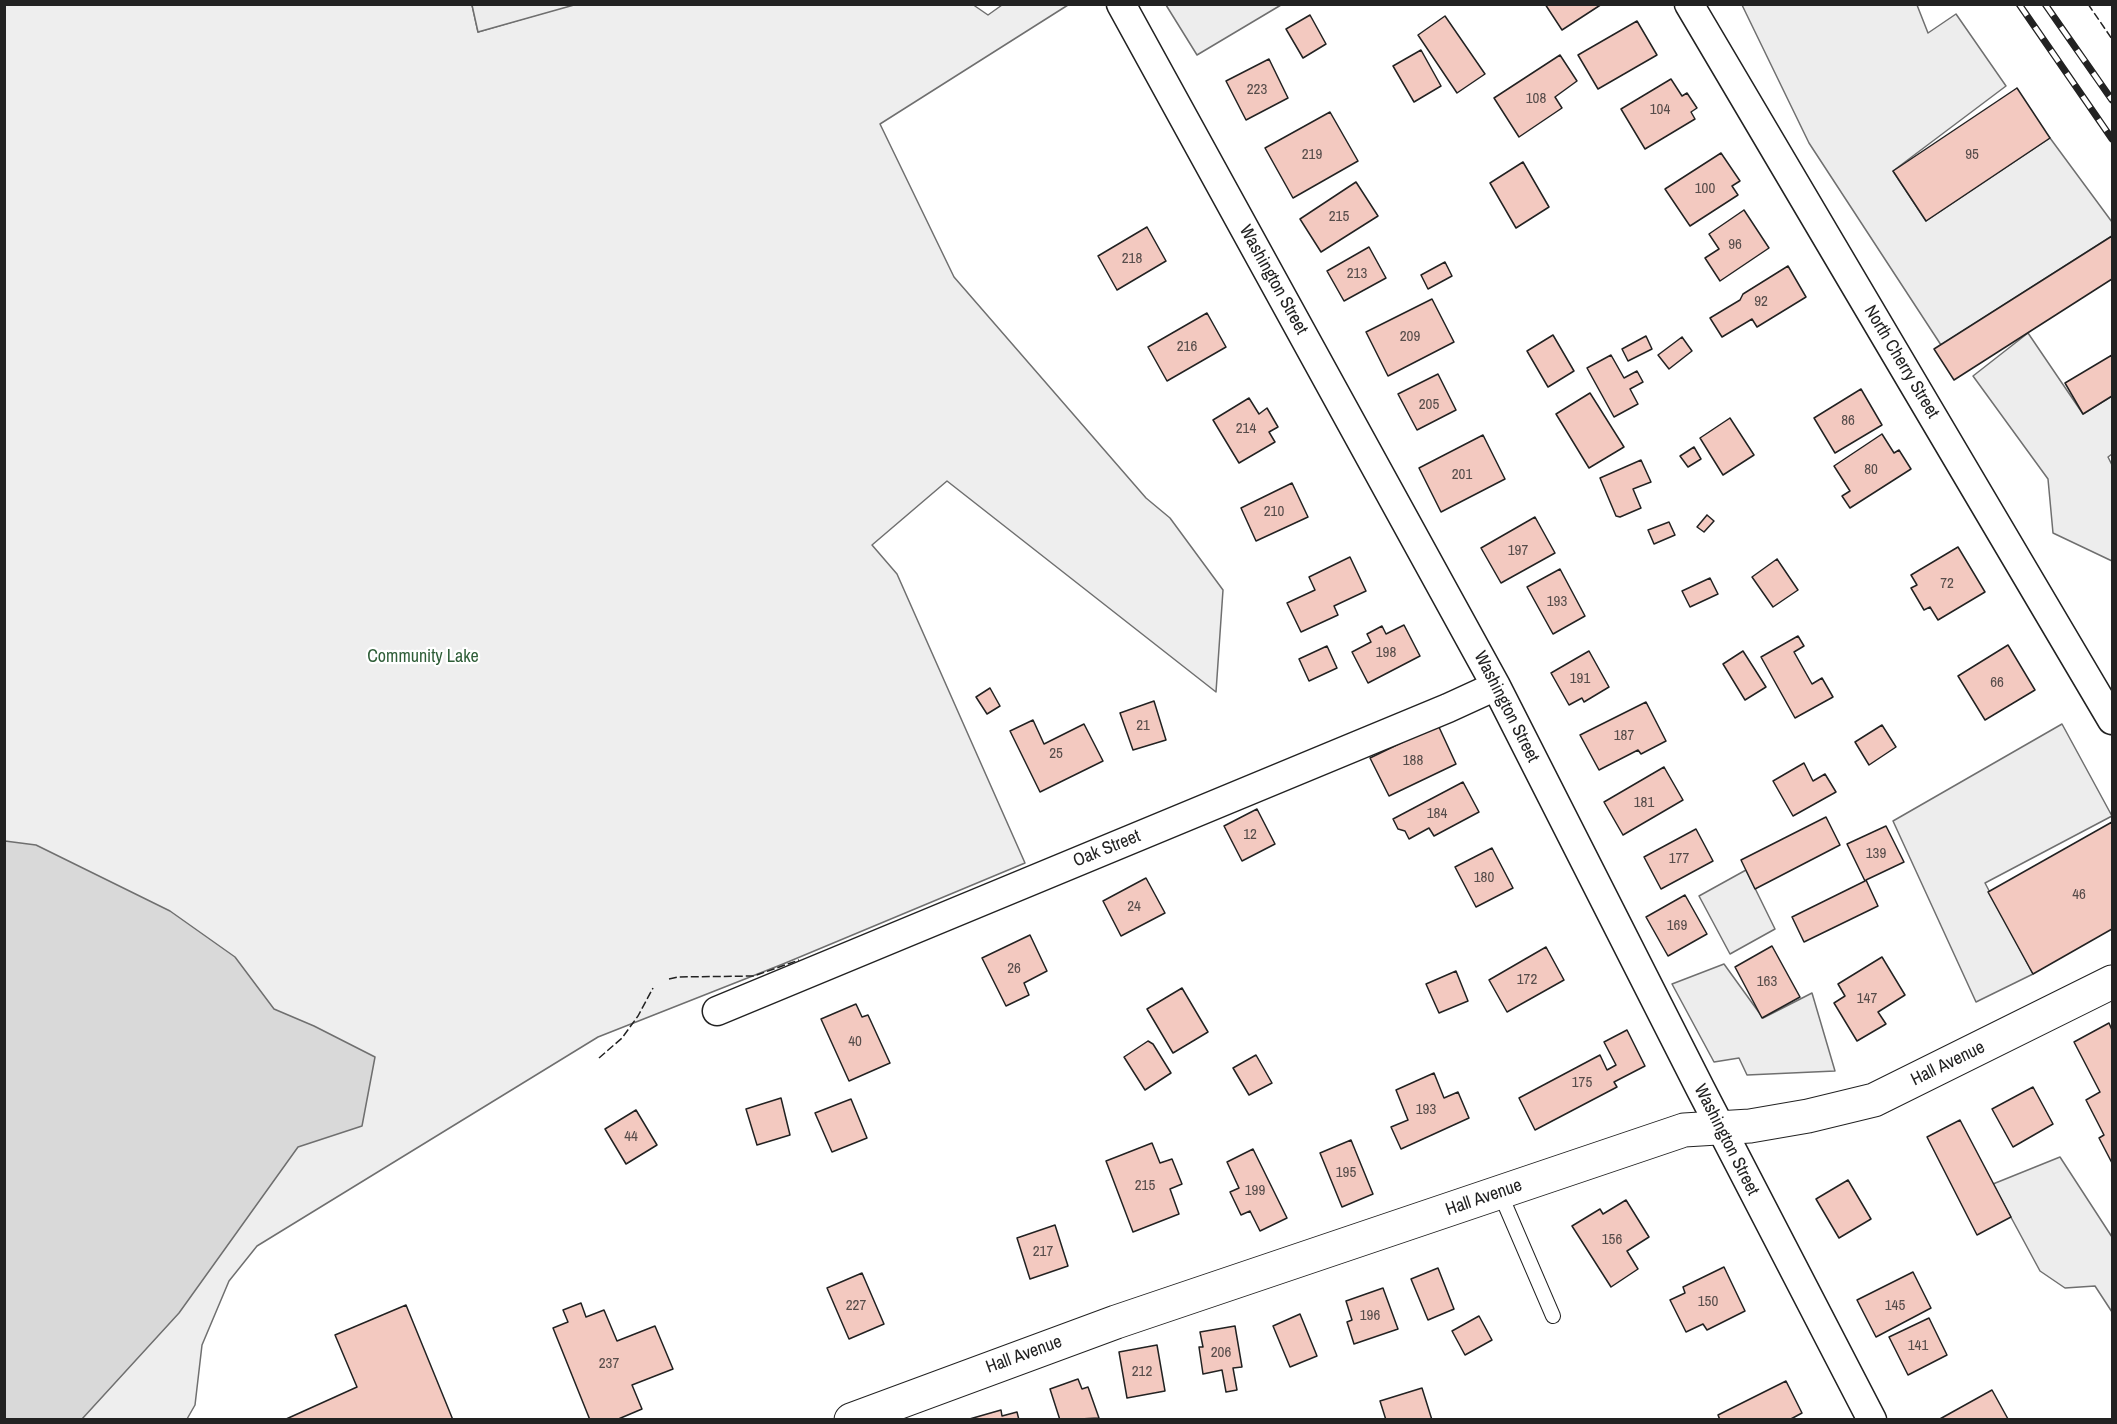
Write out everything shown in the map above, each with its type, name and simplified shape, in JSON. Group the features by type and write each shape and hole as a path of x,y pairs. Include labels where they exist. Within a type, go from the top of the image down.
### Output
{"main road":[{"name":"Hall Avenue","path":"851,1419 1116,1322 1684,1130 1750,1126 1808,1116 1874,1100 2112,982"}],"street":[{"name":"Washington Street","path":"1121,4 1496,686 1720,1128 1872,1419"},
{"name":"North Cherry Street","path":"1689,4 2112,720"},
{"name":"Oak Street","path":"717,1011 1496,686"}],"lane":[{"path":"1500,1193 1553,1316"}],"green space":[{"name":"Community Lake","path":"574,4 972,4 988,15 1002,5 1068,5 880,124 954,277 1146,498 1170,518 1223,590 1216,692 947,481 872,545 897,574 1025,863 783,964 598,1037 257,1246 229,1281 202,1345 195,1405 187,1419 5,1420 5,5 472,5 478,32"}],"shaded area":[{"path":"472,4 574,5 478,32"},
{"path":"1166,5 1281,5 1197,55"},
{"path":"1742,5 1917,5 1928,33 1956,14 2006,86 1893,171 1926,221 2050,138 2112,222 2112,236 1941,345 1809,143"},
{"path":"2028,333 2083,414 2112,396 2112,454 2108,457 2112,465 2112,561 2053,533 2048,479 1973,376"},
{"path":"2062,724 2112,816 1985,883 2033,974 1976,1002 1893,821"},
{"path":"5,841 36,845 170,911 235,957 274,1009 314,1026 375,1057 362,1126 298,1147 179,1313 82,1419 5,1419"},
{"path":"1746,870 1775,929 1730,954 1699,896"},
{"path":"1724,964 1763,1018 1812,993 1835,1071 1747,1075 1739,1058 1714,1062 1672,984"},
{"path":"2060,1157 2112,1237 2112,1312 2095,1286 2065,1288 2040,1271 1993,1184"}],"building":[{"path":"1545,4 1602,4 1562,30"},
{"path":"1310,15 1326,44 1303,58 1286,29"},
{"path":"1445,16 1485,74 1457,93 1418,35"},
{"path":"1637,21 1657,55 1598,89 1578,55"},
{"path":"1421,50 1441,86 1414,102 1393,66"},
{"path":"1560,55 1577,81 1555,97 1562,108 1519,137 1494,98"},
{"path":"1269,59 1288,98 1246,120 1226,81"},
{"path":"1671,79 1682,96 1687,93 1697,108 1691,112 1695,119 1645,149 1621,109"},
{"path":"2017,88 2050,138 1926,221 1893,171"},
{"path":"1330,112 1358,161 1293,198 1265,148"},
{"path":"1721,153 1740,181 1732,186 1738,195 1690,226 1665,189"},
{"path":"1523,162 1549,207 1516,228 1490,183"},
{"path":"1356,182 1378,216 1321,252 1300,219"},
{"path":"1744,210 1769,248 1720,281 1705,258 1719,249 1709,234"},
{"path":"1147,227 1166,261 1117,290 1098,256"},
{"path":"2112,236 2112,279 1954,380 1934,349"},
{"path":"1369,247 1386,278 1344,301 1327,271"},
{"path":"1445,262 1452,276 1428,289 1421,275"},
{"path":"1788,266 1806,297 1757,327 1752,319 1722,337 1710,318"},
{"path":"1432,299 1454,342 1388,376 1366,332"},
{"path":"1207,313 1226,347 1167,381 1148,347"},
{"path":"1553,335 1574,371 1548,387 1527,351"},
{"path":"1646,336 1652,349 1628,361 1622,349"},
{"path":"1682,337 1692,351 1669,369 1658,355"},
{"path":"1611,355 1624,378 1637,371 1643,382 1630,389 1638,404 1614,417 1587,368"},
{"path":"2112,355 2112,396 2083,414 2065,383"},
{"path":"1438,374 1456,410 1417,430 1398,394"},
{"path":"1861,389 1882,425 1835,453 1814,418"},
{"path":"1590,393 1624,447 1589,468 1556,414"},
{"path":"1249,398 1259,414 1267,408 1278,427 1269,432 1275,442 1239,463 1213,420"},
{"path":"1730,418 1754,455 1723,475 1700,438"},
{"path":"1882,434 1894,453 1899,450 1911,469 1850,508 1842,496 1850,491 1834,466"},
{"path":"1483,435 1505,479 1441,512 1419,468"},
{"path":"1694,447 1701,459 1688,467 1680,456"},
{"path":"1641,460 1651,482 1633,489 1641,508 1620,517 1616,516 1600,478"},
{"path":"1292,483 1308,517 1256,541 1241,508"},
{"path":"1707,515 1714,521 1704,532 1697,527"},
{"path":"1535,517 1555,553 1501,583 1481,548"},
{"path":"1669,522 1675,535 1654,544 1648,530"},
{"path":"1958,547 1985,592 1938,620 1930,607 1924,610 1911,588 1917,585 1911,575"},
{"path":"1350,557 1366,591 1334,606 1338,615 1301,632 1287,603 1315,590 1309,577"},
{"path":"1777,559 1798,590 1773,607 1752,577"},
{"path":"1560,569 1585,616 1553,634 1527,587"},
{"path":"1710,578 1718,594 1690,607 1682,591"},
{"path":"1404,625 1420,656 1368,683 1352,652 1371,642 1367,634 1382,626 1386,634"},
{"path":"1798,636 1804,646 1794,652 1812,684 1822,678 1833,697 1795,718 1761,657"},
{"path":"2008,645 2035,690 1985,720 1958,676"},
{"path":"1327,646 1337,668 1309,681 1299,659"},
{"path":"1589,651 1609,687 1584,702 1582,698 1569,705 1551,673"},
{"path":"1743,651 1766,687 1745,700 1723,664"},
{"path":"990,688 1000,706 987,714 976,697"},
{"path":"1154,701 1166,740 1133,750 1120,713"},
{"path":"1646,702 1666,741 1641,754 1638,750 1599,770 1580,735"},
{"path":"1033,720 1044,744 1084,724 1103,761 1040,792 1010,731"},
{"path":"1438,725 1456,764 1389,796 1370,758"},
{"path":"1882,725 1896,747 1869,765 1855,742"},
{"path":"1804,763 1813,781 1825,774 1836,792 1793,816 1773,781"},
{"path":"1664,767 1683,800 1623,835 1604,802"},
{"path":"1463,782 1479,812 1434,836 1429,828 1409,839 1405,831 1398,829 1393,819"},
{"path":"1257,809 1275,844 1242,861 1224,826"},
{"path":"1826,817 1840,845 1755,889 1741,860"},
{"path":"2112,822 2112,929 2033,974 1988,892"},
{"path":"1886,826 1904,862 1866,880 1878,906 1804,942 1792,917 1865,881 1847,844"},
{"path":"1696,829 1713,861 1661,889 1644,857"},
{"path":"1492,848 1513,888 1476,907 1455,867"},
{"path":"1146,878 1165,913 1121,936 1103,901"},
{"path":"1685,895 1707,934 1668,956 1646,917"},
{"path":"1030,935 1047,971 1024,983 1029,995 1006,1006 982,958"},
{"path":"1772,946 1800,997 1762,1018 1735,967"},
{"path":"1546,947 1564,980 1507,1012 1489,980"},
{"path":"1882,957 1905,995 1878,1012 1886,1024 1857,1041 1834,1003 1845,996 1838,984"},
{"path":"1456,971 1468,1001 1439,1013 1426,984"},
{"path":"1182,988 1208,1032 1173,1053 1147,1009"},
{"path":"856,1004 862,1017 868,1015 890,1063 849,1081 821,1019"},
{"path":"2109,1023 2112,1030 2112,1163 2099,1138 2104,1135 2086,1100 2100,1092 2074,1042"},
{"path":"1627,1030 1645,1066 1614,1082 1617,1087 1535,1130 1519,1098 1600,1055 1607,1070 1616,1065 1604,1042"},
{"path":"1148,1041 1153,1044 1171,1073 1145,1090 1124,1057"},
{"path":"1256,1055 1272,1083 1249,1095 1233,1068"},
{"path":"1434,1073 1444,1098 1458,1092 1469,1118 1401,1149 1391,1127 1408,1120 1396,1090"},
{"path":"2033,1087 2053,1124 2013,1147 1992,1109"},
{"path":"781,1098 790,1135 757,1145 746,1109"},
{"path":"851,1099 867,1138 832,1152 815,1113"},
{"path":"636,1110 657,1145 626,1164 605,1129"},
{"path":"1960,1120 2011,1217 1977,1235 1927,1137"},
{"path":"1351,1140 1373,1194 1342,1207 1320,1153"},
{"path":"1152,1143 1160,1163 1172,1159 1182,1184 1170,1189 1179,1214 1133,1232 1106,1161"},
{"path":"1253,1149 1287,1218 1260,1231 1250,1211 1241,1215 1230,1192 1239,1188 1227,1162"},
{"path":"1848,1180 1871,1219 1839,1238 1816,1199"},
{"path":"1626,1200 1649,1237 1627,1251 1638,1269 1611,1287 1572,1226 1600,1209 1603,1214"},
{"path":"1055,1225 1068,1266 1030,1279 1017,1238"},
{"path":"1724,1267 1745,1311 1707,1330 1703,1324 1686,1332 1670,1300 1685,1293 1683,1287"},
{"path":"1438,1268 1454,1309 1428,1320 1411,1279"},
{"path":"1913,1272 1931,1308 1876,1337 1857,1300"},
{"path":"862,1273 884,1324 849,1339 827,1288"},
{"path":"1383,1288 1398,1329 1354,1344 1347,1322 1352,1320 1346,1301"},
{"path":"581,1303 586,1317 604,1310 617,1341 655,1326 673,1369 632,1385 642,1409 616,1420 590,1420 553,1328 568,1322 563,1310"},
{"path":"406,1305 453,1420 284,1420 357,1387 335,1335"},
{"path":"1300,1314 1317,1356 1290,1367 1273,1326"},
{"path":"1479,1316 1492,1340 1465,1355 1452,1331"},
{"path":"1929,1318 1947,1355 1908,1375 1889,1337"},
{"path":"1235,1326 1242,1367 1233,1368 1237,1390 1226,1392 1222,1370 1203,1374 1199,1347 1203,1347 1200,1332"},
{"path":"1157,1345 1165,1391 1127,1398 1119,1352"},
{"path":"1078,1379 1082,1389 1088,1387 1099,1418 1060,1420 1050,1389"},
{"path":"1786,1381 1802,1413 1789,1420 1720,1420 1718,1415"},
{"path":"1422,1388 1432,1420 1386,1420 1380,1401"},
{"path":"1992,1390 2007,1420 1938,1420"},
{"path":"1001,1410 1002,1416 1017,1412 1019,1420 966,1420"}],"railway":[{"path":"2019,4 2112,139"},
{"path":"2045,4 2112,100"}],"fence":[{"path":"2088,4 2112,39"},
{"path":"669,979 754,976 799,960"},
{"path":"599,1058 622,1038 638,1016 653,988"}]}
